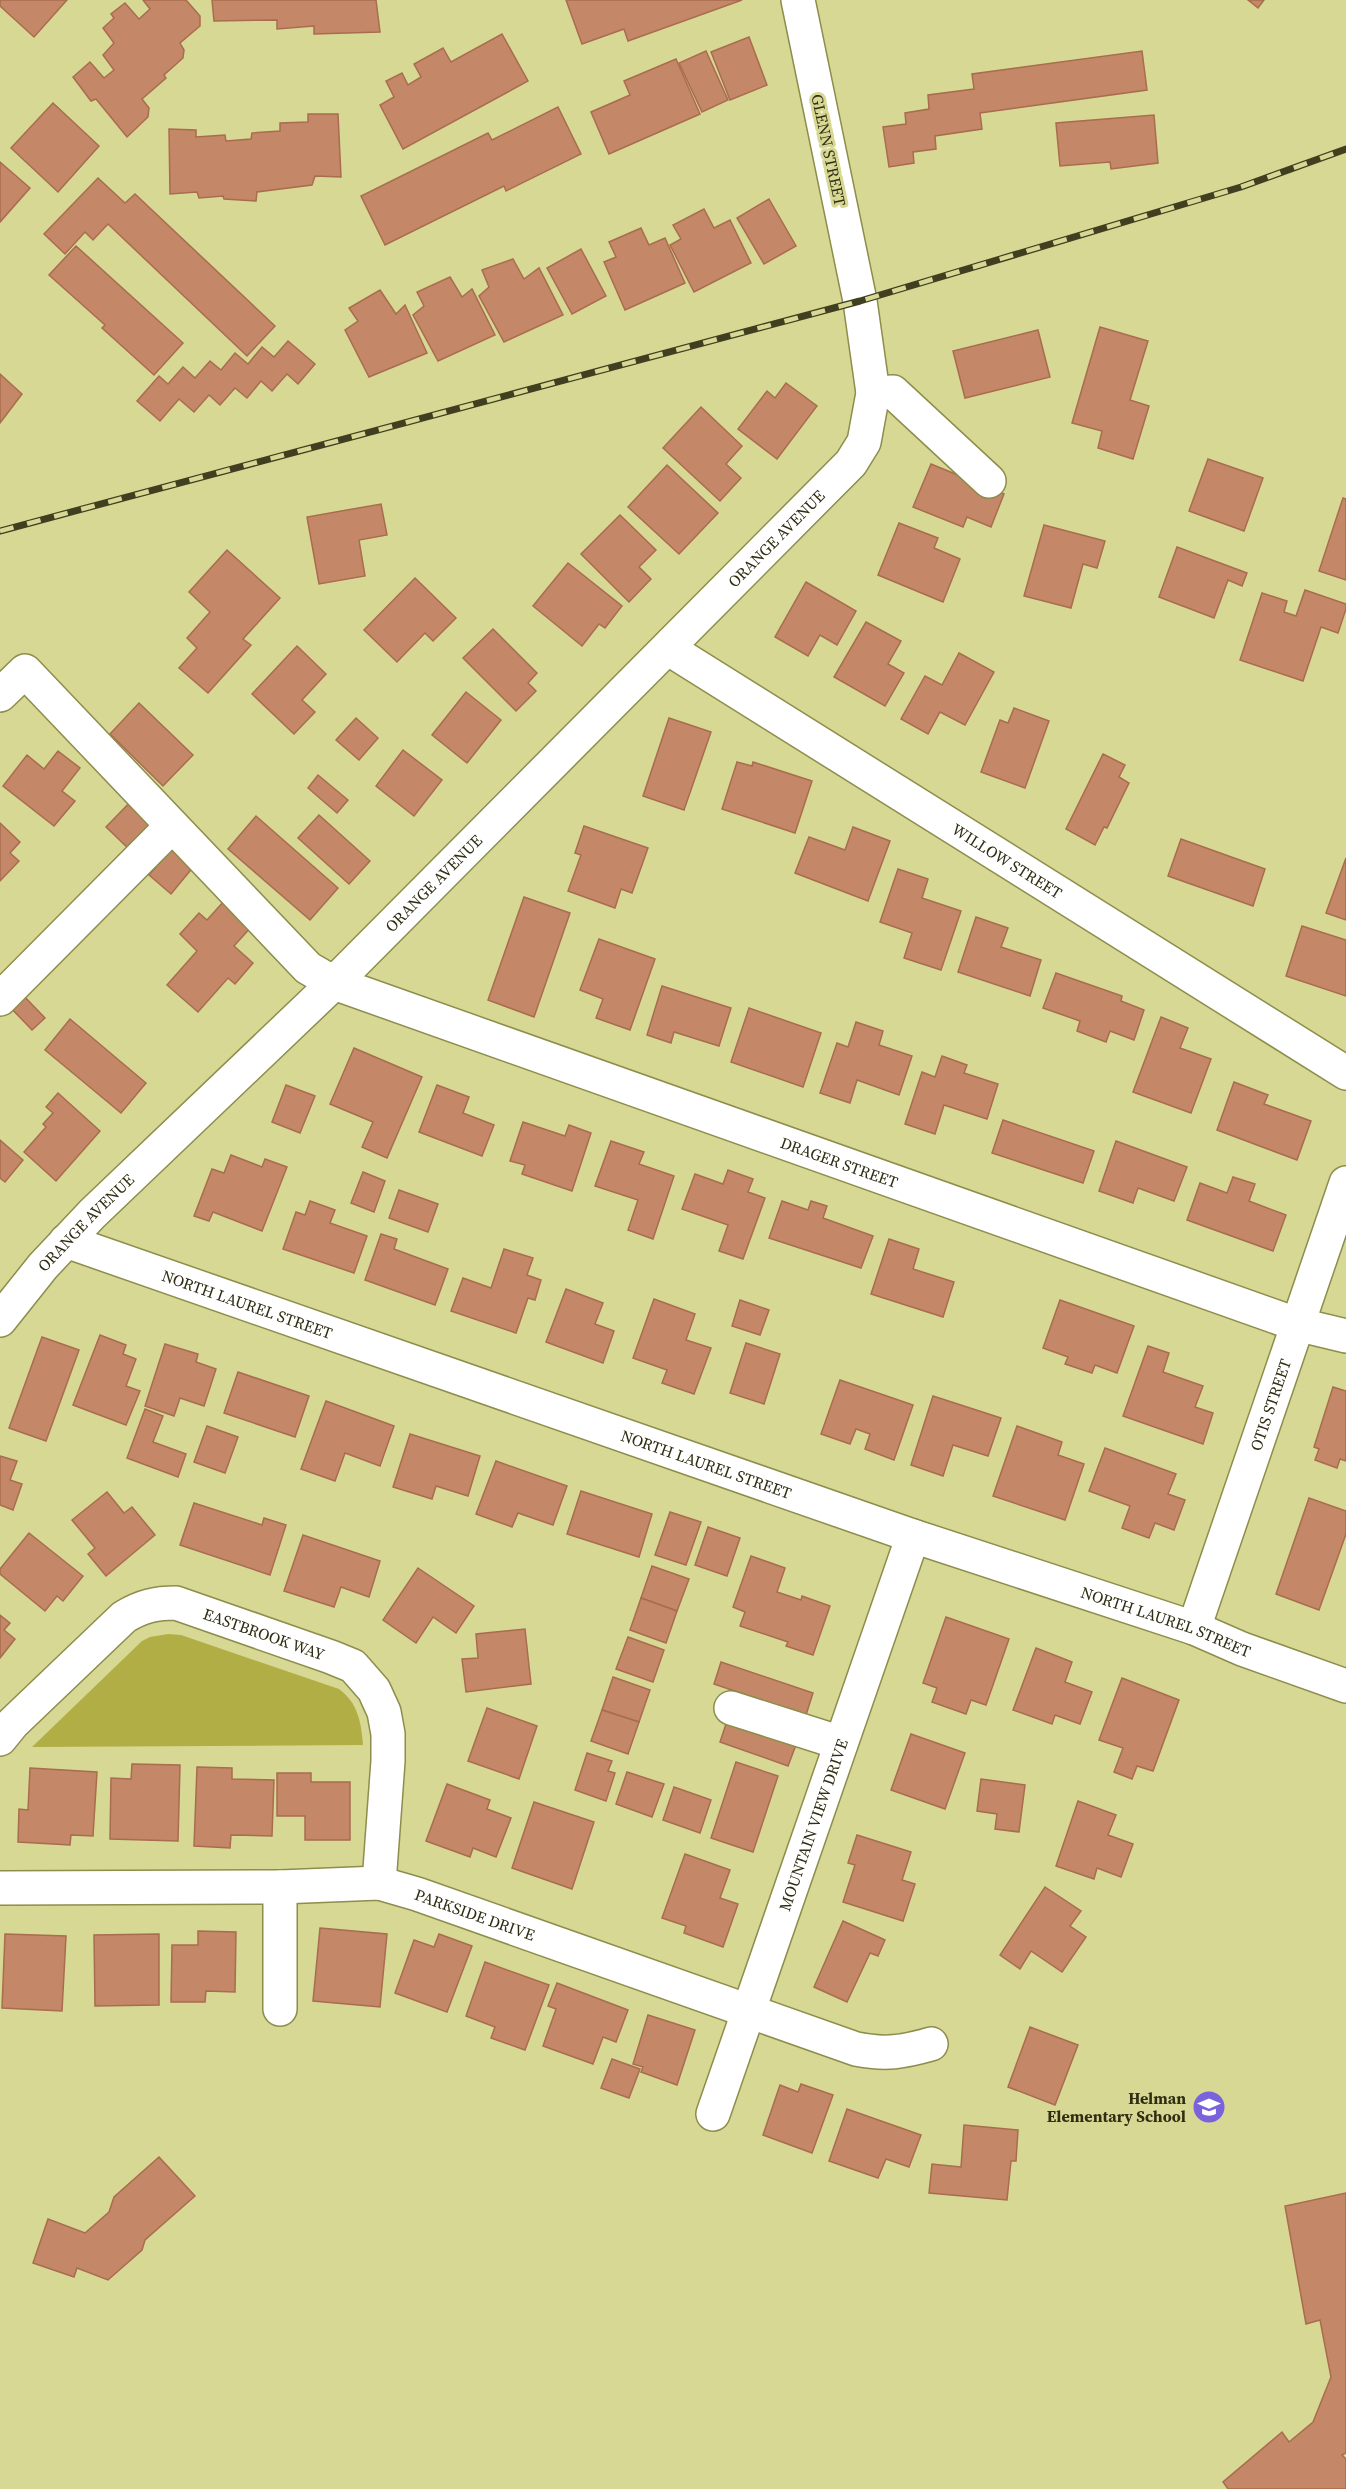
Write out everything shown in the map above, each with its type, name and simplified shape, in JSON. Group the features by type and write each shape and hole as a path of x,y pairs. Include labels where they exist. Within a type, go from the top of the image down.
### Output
{"street":[{"name":"GLENN STREET","path":"798,0 860,301 873,393 864,442"},
{"path":"873,393 893,392 989,481"},
{"name":"ORANGE AVENUE","path":"0,1320 10,1285 66,1241 334,983 851,463 864,442"},
{"name":"WILLOW STREET","path":"669,648 1346,1073"},
{"name":"DRAGER STREET","path":"0,695 26,670 308,968 334,983 1296,1324 1346,1336"},
{"path":"0,999 172,826"},
{"name":"OTIS STREET","path":"1194,1628 1346,1183"},
{"name":"NORTH LAUREL STREET","path":"66,1241 913,1536 1194,1628 1242,1649 1346,1686"},
{"name":"MOUNTAIN VIEW DRIVE","path":"713,2114 913,1536"},
{"name":"EASTBROOK WAY","path":"0,1739 13,1723 124,1617 139,1607 156,1603 176,1603 331,1657 353,1666 375,1690 384,1712 388,1734 388,1761 379,1883"},
{"path":"731,1708 841,1743"},
{"name":"PARKSIDE DRIVE","path":"0,1888 280,1887 379,1883 417,1894 856,2049 880,2054 900,2052 931,2044"},
{"path":"280,1887 280,2009"}],"shaded area":[{"path":"168,1634 181,1635 339,1689 350,1700 357,1714 363,1745 32,1747 142,1641"}],"building":[{"path":"0,0 67,0 34,37 0,6"},
{"path":"143,0 186,0 200,16 200,26 180,43 184,50 183,58 164,75 166,78 142,99 149,108 148,117 127,137 96,99 91,101 73,77 90,62 104,78 114,70 103,55 114,43 103,28 114,18 111,14 125,3 139,19 150,9"},
{"path":"212,0 376,0 380,32 314,34 314,26 277,29 277,20 214,21"},
{"path":"566,0 742,0 628,41 624,29 582,44"},
{"path":"1248,0 1264,0 1258,8"},
{"path":"502,34 528,81 403,149 380,105 394,97 386,81 402,73 408,85 421,77 414,64 443,48 451,62"},
{"path":"749,37 767,85 730,100 711,52"},
{"path":"706,51 728,100 702,112 679,63"},
{"path":"1142,51 1147,90 980,113 982,129 935,136 936,149 913,152 914,163 889,167 883,127 906,124 905,113 929,109 928,95 974,89 972,74"},
{"path":"676,59 700,114 609,154 591,112 630,95 624,81"},
{"path":"53,103 99,146 58,192 11,148"},
{"path":"558,107 581,154 506,191 504,186 385,245 361,196 488,133 492,140"},
{"path":"308,114 338,114 341,177 315,176 312,185 257,192 256,201 224,199 223,196 199,198 197,192 170,194 169,129 196,130 196,137 225,135 226,141 251,139 252,133 280,131 280,123 308,122"},
{"path":"1154,115 1158,163 1111,169 1110,162 1060,166 1056,123"},
{"path":"0,162 30,188 0,222"},
{"path":"98,178 125,203 135,194 275,326 247,356 108,224 93,240 85,232 65,254 44,234"},
{"path":"769,199 796,246 764,264 737,218"},
{"path":"704,209 714,228 730,220 751,263 694,292 670,245 681,239 673,225"},
{"path":"641,228 649,245 665,238 685,283 625,310 604,262 616,257 609,242"},
{"path":"76,246 183,343 154,375 102,328 105,325 49,275"},
{"path":"581,249 606,296 572,314 547,268"},
{"path":"513,259 524,279 539,268 563,315 504,342 479,296 489,287 482,270"},
{"path":"450,277 462,297 472,289 495,335 438,361 413,315 424,306 417,292"},
{"path":"380,290 396,314 405,305 427,353 369,377 345,330 358,321 349,308"},
{"path":"1100,327 1148,341 1130,400 1149,406 1133,459 1098,448 1102,431 1072,423"},
{"path":"1038,330 1050,377 965,398 953,351"},
{"path":"288,341 315,364 298,384 287,374 272,391 261,381 247,398 235,388 220,405 209,395 194,412 179,399 160,421 137,401 159,376 168,384 183,367 195,378 210,361 221,370 235,353 248,364 262,347 274,357"},
{"path":"0,374 22,394 0,423"},
{"path":"786,383 817,406 777,459 738,429 767,391 775,398"},
{"path":"701,407 742,446 726,464 741,478 720,501 663,448"},
{"path":"1208,459 1263,478 1244,531 1189,511"},
{"path":"931,464 1004,494 991,527 967,517 963,527 913,507"},
{"path":"667,465 718,513 679,554 628,507"},
{"path":"1343,498 1346,499 1346,580 1319,571"},
{"path":"381,504 387,535 359,540 365,576 319,584 307,517"},
{"path":"620,515 656,550 639,567 651,579 629,602 581,554"},
{"path":"899,523 938,538 934,548 960,559 943,602 878,575"},
{"path":"1044,525 1105,541 1097,568 1083,564 1071,608 1024,596"},
{"path":"1177,547 1247,573 1242,586 1228,580 1214,618 1159,597"},
{"path":"227,550 280,598 243,639 251,645 208,693 179,668 197,648 187,638 210,612 189,592"},
{"path":"568,563 622,606 605,628 599,624 582,646 533,606"},
{"path":"415,578 456,618 433,641 425,633 397,662 364,630"},
{"path":"806,582 856,611 837,645 820,635 808,656 775,637"},
{"path":"1305,590 1346,604 1346,609 1338,633 1321,627 1303,681 1240,660 1262,593 1287,601 1284,612 1296,616"},
{"path":"866,622 901,641 888,664 904,673 885,706 834,677"},
{"path":"493,629 537,673 528,683 536,691 516,711 463,658"},
{"path":"297,646 326,674 302,700 315,712 294,734 252,694"},
{"path":"959,653 994,672 965,725 940,712 928,734 901,719 925,676 942,685"},
{"path":"466,692 501,720 467,763 432,735"},
{"path":"139,703 193,755 163,786 110,734"},
{"path":"1014,708 1049,721 1025,788 981,772 1000,720 1008,723"},
{"path":"356,718 378,738 359,760 336,740"},
{"path":"669,718 711,732 684,810 643,796"},
{"path":"403,750 442,780 414,816 376,786"},
{"path":"58,751 80,768 62,791 75,801 54,826 3,786 27,755 44,769"},
{"path":"1103,754 1125,765 1119,777 1129,783 1107,828 1104,827 1095,845 1066,829"},
{"path":"737,762 752,766 753,762 812,781 795,833 722,809"},
{"path":"318,775 348,800 337,813 308,788"},
{"path":"136,796 161,821 131,851 106,827"},
{"path":"319,815 370,861 349,884 298,838"},
{"path":"256,816 338,888 310,920 228,849"},
{"path":"0,823 20,842 10,853 19,861 0,881"},
{"path":"584,826 648,848 632,893 621,889 615,908 568,891 581,855 575,853"},
{"path":"853,827 890,841 868,901 795,873 809,837 845,850"},
{"path":"1181,839 1265,869 1253,906 1168,876"},
{"path":"172,848 194,866 171,894 149,875"},
{"path":"1346,858 1346,920 1326,913"},
{"path":"898,869 928,879 922,898 961,911 941,970 904,958 912,933 880,922"},
{"path":"524,897 570,913 534,1017 488,1000"},
{"path":"224,901 252,926 234,946 253,963 235,984 228,978 198,1012 167,985 197,951 180,934 199,913 207,920"},
{"path":"976,917 1008,928 1001,947 1041,960 1030,996 958,972"},
{"path":"1302,926 1346,940 1346,996 1286,976"},
{"path":"599,939 655,959 630,1030 596,1018 603,999 580,990"},
{"path":"1056,973 1122,996 1121,1001 1144,1010 1134,1040 1110,1031 1106,1042 1077,1031 1080,1021 1043,1008"},
{"path":"662,986 731,1008 719,1046 674,1032 671,1043 647,1035"},
{"path":"21,993 45,1018 32,1030 8,1005"},
{"path":"749,1008 821,1033 803,1087 731,1062"},
{"path":"1161,1017 1188,1028 1180,1048 1211,1059 1191,1113 1133,1092"},
{"path":"70,1019 146,1083 121,1113 45,1050"},
{"path":"856,1022 883,1031 879,1045 912,1056 899,1095 857,1080 850,1103 820,1093 837,1043 848,1047"},
{"path":"354,1048 422,1077 387,1158 362,1147 373,1122 330,1104"},
{"path":"942,1056 967,1065 964,1073 998,1084 987,1119 944,1105 935,1134 905,1124 922,1072 935,1077"},
{"path":"1234,1082 1268,1095 1264,1104 1311,1121 1297,1160 1217,1130"},
{"path":"286,1085 315,1096 300,1133 272,1122"},
{"path":"437,1085 469,1097 463,1113 494,1125 482,1156 419,1132"},
{"path":"58,1093 100,1131 56,1181 24,1152 46,1127 43,1124 53,1113 46,1107"},
{"path":"1003,1120 1094,1151 1083,1183 992,1153"},
{"path":"523,1122 565,1136 569,1125 591,1133 572,1191 522,1174 525,1165 510,1161"},
{"path":"0,1140 23,1160 5,1182 0,1178"},
{"path":"611,1141 644,1152 639,1164 674,1176 653,1239 628,1230 638,1200 595,1186"},
{"path":"1116,1141 1187,1167 1174,1201 1138,1188 1133,1203 1099,1191"},
{"path":"231,1155 262,1167 265,1159 287,1167 262,1231 213,1212 209,1221 194,1216 212,1169 224,1173"},
{"path":"728,1170 753,1179 748,1192 765,1198 743,1259 719,1251 728,1225 682,1209 695,1174 723,1184"},
{"path":"363,1172 385,1181 374,1212 351,1203"},
{"path":"1233,1177 1255,1184 1249,1201 1286,1215 1273,1251 1187,1220 1200,1183 1227,1193"},
{"path":"399,1190 438,1204 428,1232 389,1218"},
{"path":"310,1201 335,1210 330,1223 367,1236 354,1273 283,1249 296,1212 305,1215"},
{"path":"782,1201 808,1210 811,1201 827,1206 823,1218 873,1236 861,1268 769,1238"},
{"path":"381,1234 397,1239 394,1249 448,1269 435,1305 365,1280"},
{"path":"889,1239 919,1249 913,1269 954,1282 943,1317 871,1294"},
{"path":"504,1249 533,1258 527,1275 541,1280 535,1300 528,1298 516,1333 451,1311 463,1278 491,1288"},
{"path":"566,1289 603,1303 595,1324 614,1331 603,1363 546,1342"},
{"path":"654,1299 695,1314 686,1340 711,1348 694,1394 662,1383 667,1370 633,1358"},
{"path":"740,1300 769,1310 760,1335 732,1326"},
{"path":"1060,1300 1134,1326 1117,1373 1095,1365 1092,1373 1065,1364 1068,1357 1043,1348"},
{"path":"100,1335 126,1345 123,1354 136,1359 126,1386 140,1391 126,1425 73,1405"},
{"path":"42,1337 79,1350 46,1441 9,1428"},
{"path":"746,1343 780,1354 764,1404 730,1393"},
{"path":"165,1344 198,1354 196,1362 216,1369 204,1406 180,1398 174,1416 145,1406"},
{"path":"1148,1346 1169,1353 1163,1372 1203,1386 1195,1407 1213,1413 1203,1444 1123,1416"},
{"path":"238,1372 309,1396 295,1437 224,1413"},
{"path":"840,1380 913,1405 894,1460 865,1449 870,1434 856,1429 850,1444 821,1434"},
{"path":"1333,1387 1346,1391 1346,1461 1340,1459 1337,1468 1315,1460 1319,1449 1314,1447"},
{"path":"933,1396 1001,1418 988,1456 953,1445 943,1476 911,1465"},
{"path":"326,1401 394,1426 380,1466 345,1453 335,1481 301,1469"},
{"path":"145,1409 163,1416 153,1442 186,1454 178,1477 127,1458"},
{"path":"207,1426 238,1437 225,1473 194,1462"},
{"path":"1017,1426 1062,1442 1058,1455 1084,1464 1065,1520 993,1496"},
{"path":"410,1434 480,1456 468,1496 436,1486 432,1499 393,1487"},
{"path":"1105,1448 1176,1474 1168,1494 1185,1500 1174,1530 1155,1523 1149,1538 1122,1528 1130,1506 1089,1491"},
{"path":"0,1456 17,1461 10,1480 22,1484 13,1510 0,1505"},
{"path":"496,1461 567,1486 553,1525 518,1513 512,1527 476,1514"},
{"path":"581,1491 652,1514 639,1557 567,1534"},
{"path":"107,1492 124,1513 132,1507 155,1535 106,1576 88,1554 95,1548 72,1520"},
{"path":"1309,1498 1346,1511 1346,1534 1319,1610 1276,1594"},
{"path":"194,1503 262,1525 264,1518 286,1525 270,1575 180,1545"},
{"path":"670,1512 701,1522 686,1565 655,1555"},
{"path":"708,1527 740,1538 727,1576 695,1565"},
{"path":"29,1533 83,1576 63,1601 57,1596 45,1611 0,1574 0,1569"},
{"path":"303,1535 380,1561 369,1597 341,1587 334,1607 284,1591"},
{"path":"751,1556 785,1568 777,1592 801,1600 802,1596 830,1606 813,1655 786,1646 788,1642 740,1626 745,1612 733,1607"},
{"path":"652,1566 689,1579 677,1611 641,1598"},
{"path":"418,1568 474,1606 456,1633 433,1617 416,1643 383,1620"},
{"path":"641,1598 677,1611 666,1643 630,1630"},
{"path":"0,1615 10,1623 4,1630 15,1639 0,1658"},
{"path":"946,1617 1009,1639 986,1705 971,1700 966,1714 932,1702 937,1688 923,1683"},
{"path":"525,1629 531,1684 466,1692 462,1659 478,1658 476,1634"},
{"path":"628,1637 664,1650 653,1682 616,1669"},
{"path":"1036,1648 1072,1662 1065,1682 1092,1692 1080,1724 1055,1715 1052,1724 1013,1710"},
{"path":"721,1662 813,1693 806,1715 714,1684"},
{"path":"613,1677 650,1690 639,1722 602,1710"},
{"path":"1122,1678 1179,1700 1153,1771 1137,1766 1132,1779 1114,1772 1123,1748 1099,1740"},
{"path":"487,1708 537,1726 519,1779 468,1761"},
{"path":"602,1710 639,1722 628,1754 591,1741"},
{"path":"727,1721 796,1745 788,1766 720,1742"},
{"path":"911,1734 965,1753 945,1809 891,1790"},
{"path":"587,1753 612,1761 608,1771 615,1773 606,1801 575,1790"},
{"path":"736,1762 778,1776 753,1852 711,1838"},
{"path":"132,1764 180,1765 178,1841 110,1839 111,1778 131,1779"},
{"path":"197,1767 232,1768 232,1779 274,1780 272,1836 231,1835 230,1848 194,1846"},
{"path":"30,1768 97,1772 93,1836 71,1835 70,1845 18,1842 19,1809 28,1810"},
{"path":"627,1772 664,1784 652,1817 616,1804"},
{"path":"277,1773 311,1773 311,1782 350,1782 350,1840 305,1840 305,1816 277,1816"},
{"path":"981,1779 1025,1785 1019,1832 995,1829 997,1814 977,1811"},
{"path":"447,1784 490,1800 487,1809 511,1818 496,1857 473,1848 470,1857 426,1841"},
{"path":"674,1787 711,1800 700,1833 663,1820"},
{"path":"1078,1801 1116,1815 1108,1835 1133,1844 1121,1877 1097,1868 1094,1879 1056,1866"},
{"path":"534,1802 594,1822 572,1889 512,1868"},
{"path":"857,1835 911,1852 902,1880 915,1884 903,1921 843,1902 855,1865 848,1863"},
{"path":"685,1854 730,1870 720,1898 738,1904 723,1947 684,1933 686,1926 662,1918"},
{"path":"1045,1887 1081,1911 1070,1926 1086,1937 1062,1972 1031,1951 1020,1969 1000,1955"},
{"path":"843,1921 885,1940 878,1956 870,1953 847,2002 814,1987"},
{"path":"320,1928 387,1934 380,2007 313,2001"},
{"path":"198,1931 236,1932 235,1992 206,1991 205,2002 171,2002 172,1945 198,1945"},
{"path":"5,1934 66,1936 62,2011 2,2008"},
{"path":"159,1934 159,2005 95,2006 94,1935"},
{"path":"439,1934 472,1946 447,2012 395,1993 414,1940 434,1947"},
{"path":"485,1962 549,1985 525,2050 491,2038 495,2027 466,2016"},
{"path":"557,1983 628,2010 616,2042 603,2037 593,2064 543,2046 556,2009 548,2006"},
{"path":"648,2015 695,2030 677,2085 641,2072 643,2067 633,2064"},
{"path":"1030,2027 1078,2045 1055,2105 1008,2087"},
{"path":"612,2059 640,2069 629,2098 601,2088"},
{"path":"801,2084 833,2095 812,2153 763,2135 780,2085 798,2092"},
{"path":"847,2109 921,2135 909,2167 886,2159 878,2178 829,2161"},
{"path":"964,2125 1018,2130 1016,2161 1011,2161 1007,2200 929,2193 932,2164 961,2167"},
{"path":"159,2157 195,2196 145,2240 142,2250 108,2280 77,2268 74,2277 33,2263 48,2219 85,2233 109,2212 114,2197"},
{"path":"1346,2193 1346,2453 1342,2455 1346,2459 1346,2489 1228,2489 1223,2482 1282,2432 1289,2442 1313,2422 1331,2377 1320,2320 1306,2324 1285,2206"}],"railway":[{"path":"0,531 860,301 1241,187 1346,149"}],"place":[{"name":"Helman Elementary School","path":"1209,2107"}]}
